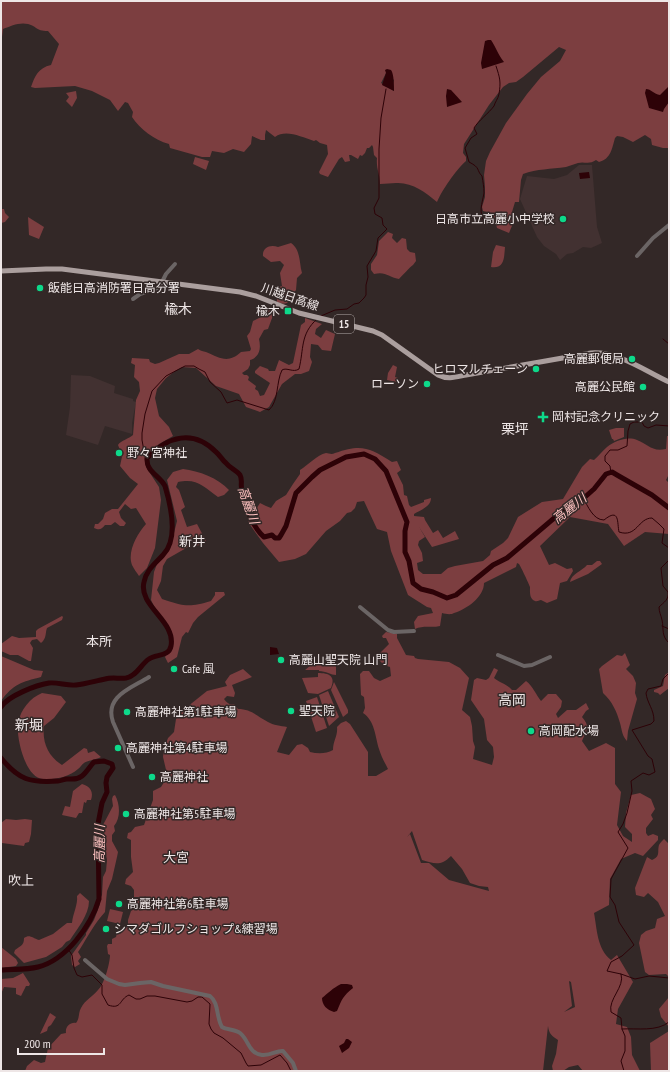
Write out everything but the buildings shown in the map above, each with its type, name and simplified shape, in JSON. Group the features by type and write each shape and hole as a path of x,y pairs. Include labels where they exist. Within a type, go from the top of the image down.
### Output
{"main road":[{"name":"川越日高線","path":"1,271 62,269 247,293 299,312 373,331 389,339 438,375 446,378 596,353 613,355 669,382"}],"street":[{"path":"637,256 653,238 669,225"},
{"path":"133,299 140,294 157,288 175,264"},
{"path":"360,607 388,630 397,632 414,631"},
{"path":"498,655 524,666 532,665 550,658"},
{"path":"133,767 110,714 111,707 118,697 150,677"},
{"path":"85,960 107,979 119,984 125,985 152,982 163,986 210,996 216,1004 222,1027 239,1032 251,1050 257,1054 270,1055 279,1050 283,1051 293,1063 296,1071"}],"shaded area":[{"path":"1,1 669,1 669,148 652,145 651,139 645,135 633,142 617,136 609,156 603,161 599,162 596,160 566,167 539,170 523,174 519,202 515,202 512,212 514,221 509,233 497,228 494,216 483,211 482,207 485,197 484,175 486,161 506,123 527,94 541,77 560,61 566,50 559,47 516,82 509,83 503,87 489,105 464,144 463,153 466,157 466,161 450,180 437,202 423,191 407,184 380,184 377,158 374,155 372,145 367,148 362,156 360,155 358,159 349,155 350,161 345,162 342,157 339,159 328,177 320,174 319,172 328,154 327,145 316,140 314,141 294,134 284,134 275,137 266,130 265,140 252,136 251,144 244,152 233,149 224,153 212,151 210,157 202,157 170,148 169,144 148,134 139,126 132,117 133,112 128,103 125,102 118,111 110,100 92,91 75,86 31,87 40,70 51,65 59,44 48,31 38,29 28,24 15,25 3,29 1,45","holes":["386,73 394,80 394,91 381,83"]},
{"path":"491,40 504,62 482,69 481,63 485,41"},
{"path":"385,70 391,70 392,72 394,91 382,85 386,73"},
{"path":"669,86 669,102 663,112 649,108 645,93 646,89 660,95"},
{"path":"447,89 451,90 462,102 447,107"},
{"path":"76,91 77,98 72,107 66,101 69,97 66,93"},
{"path":"195,157 209,161 206,170 193,164"},
{"name":"日高市立高麗小中学校","path":"579,165 592,165 597,227 602,243 591,248 583,247 573,253 567,254 560,260 556,254 544,246 537,237 520,199 527,176 554,179 567,175"},
{"path":"589,172 590,178 580,179 579,173"},
{"path":"1,209 4,209 5,213 9,217 5,222 1,223"},
{"path":"28,217 44,227 39,239 29,235"},
{"path":"388,232 393,234 392,238 397,243 402,238 406,239 407,249 410,252 415,253 416,261 399,279 384,274 374,274 371,270 371,264 377,255 379,241"},
{"path":"291,243 297,249 302,273 297,278 296,290 289,298 289,301 282,304 277,302 277,298 274,294 276,288 282,286 280,273 284,265 280,261 271,262 263,256 263,253 265,248 273,246 278,247"},
{"path":"496,245 505,247 504,258 503,262 499,266 491,267 493,252"},
{"path":"270,308 275,310 268,329 264,330 259,339 259,352 256,357 250,360 248,369 242,373 249,377 248,380 256,386 255,389 258,391 260,396 264,395 270,383 255,373 255,371 260,366 268,369 269,371 275,371 279,360 289,365 293,363 301,325 305,322 305,318 322,324 316,329 315,334 321,338 326,330 335,334 331,351 322,350 318,345 311,344 310,357 312,362 309,371 301,374 295,374 282,384 269,407 260,412 246,407 239,394 216,386 196,368 182,367 166,378 157,389 155,398 159,416 169,427 173,436 159,444 146,459 146,467 159,487 161,500 155,548 147,568 139,576 132,565 131,555 136,538 146,524 136,508 131,509 125,504 119,512 121,518 126,523 124,526 120,526 115,522 111,525 105,525 100,529 94,528 95,524 98,524 103,519 105,513 112,509 118,509 138,484 130,478 120,466 123,452 120,450 118,445 133,435 136,400 140,391 139,382 134,377 135,365 131,363 132,358 149,359 150,362 155,364 179,354 189,354 198,349 220,358 232,358 241,352 250,351 251,349 247,336 250,332 253,321 261,317"},
{"path":"393,365 397,367 395,377 398,378 397,382 387,380 388,373"},
{"path":"71,375 90,376 115,386 114,393 133,399 133,401 136,402 132,423 132,434 105,426 98,445 66,435 70,407"},
{"path":"624,428 624,437 614,441 609,430"},
{"path":"667,436 669,436 669,474 666,480 669,483 669,534 645,532 624,546 608,524 570,517 540,546 549,565 555,563 567,569 572,568 573,571 567,581 560,583 557,599 547,603 541,600 533,600 530,595 530,587 519,564 517,563 516,567 484,583 478,598 464,609 453,614 442,613 440,626 421,627 415,629 414,622 418,616 433,613 431,608 408,595 391,551 387,532 377,529 364,501 357,502 355,508 326,531 306,554 295,559 279,562 248,522 260,503 271,508 276,501 286,495 300,474 300,470 316,458 326,453 332,454 352,448 365,448 392,462 397,461 401,470 397,473 403,485 404,495 407,496 409,505 411,507 431,498 431,501 427,506 414,514 414,516 424,517 433,533 438,530 443,538 455,531 459,539 432,547 419,527 425,537 419,541 418,545 422,553 423,561 417,563 418,570 423,574 441,574 448,568 483,561 490,555 491,551 508,538 518,517 542,502 563,499 582,467 590,459 594,460 610,445 617,441 633,439 653,449 661,450 666,449"},
{"path":"183,469 195,471 208,476 229,490 224,495 218,497 204,486 195,482 178,482 176,487 179,490 185,507 181,510 187,527 197,524 206,541 204,544 195,546 191,539 188,547 167,559 163,566 161,581 157,590 162,599 186,605 197,605 211,601 215,595 215,592 224,592 225,595 198,617 188,633 186,632 182,637 177,657 168,663 165,657 171,649 172,639 167,625 151,600 154,572 157,564 170,549 177,521 167,480 173,472"},
{"path":"597,561 600,561 602,564 588,574 570,582 574,575 587,565 592,565"},
{"path":"62,616 62,620 47,628 45,637 41,643 37,639 32,640 30,643 33,648 31,661 18,655 10,655 1,651 1,644 12,636 19,638 36,637 36,631 38,629"},
{"path":"386,632 397,634 397,638 406,655 414,656 418,659 449,662 460,668 469,678 462,710 470,717 475,747 473,759 492,765 494,757 493,747 487,740 484,719 471,700 474,680 477,678 486,680 489,678 494,668 498,670 494,678 512,690 516,690 526,681 531,685 541,701 548,694 556,694 562,701 561,707 556,714 558,718 567,710 576,710 586,703 589,709 582,717 585,720 587,729 582,741 589,751 606,743 615,748 615,784 621,792 617,825 623,836 632,842 632,834 625,827 626,813 631,795 640,793 651,799 655,809 651,815 653,819 646,828 646,833 648,836 653,834 658,836 658,840 643,856 635,853 621,859 610,879 609,905 594,913 600,945 611,960 617,955 633,982 618,1009 616,1024 627,1027 631,1037 632,1055 640,1071 583,1071 578,1065 569,1067 563,1071 553,1071 552,1066 558,1040 551,1034 548,1026 543,1071 25,1071 27,1066 34,1060 41,1063 45,1062 48,1048 61,1034 66,1033 68,1025 76,1023 83,1005 96,992 104,979 110,959 110,955 108,954 108,944 112,944 112,939 116,937 117,933 128,925 131,911 138,907 136,904 139,897 134,897 134,890 131,886 125,884 126,879 133,872 131,840 127,838 128,833 135,827 144,825 153,800 153,791 161,787 166,779 167,774 163,757 164,749 168,738 174,732 176,719 182,711 207,691 227,686 225,682 230,675 243,669 252,677 232,685 235,693 234,697 227,696 224,699 228,703 234,704 238,709 243,709 250,712 272,724 287,727 277,752 289,755 297,745 302,744 308,748 310,752 322,753 333,750 337,727 346,721 350,724 368,752 368,776 376,776 388,769 380,752 372,724 363,713 365,708 364,697 361,695 360,674 363,671 369,671 374,678 380,681 391,676 390,667 384,665 376,657 389,644 386,638 383,638 382,636","holes":["412,831 422,860 441,863 451,856 462,869 470,883 488,887 489,891 449,880 429,863 421,863 410,834 407,837","569,981 571,982 575,1007 564,1012 572,1006"]},
{"path":"270,647 277,648 279,654 270,655"},
{"path":"625,653 630,665 626,669 633,676 636,683 635,693 637,699 628,731 627,741 623,735 614,707 603,693 599,669 617,655 622,656"},
{"path":"1,656 34,670 43,671 41,677 18,684 5,695 1,701"},
{"path":"311,661 317,663 335,664 336,675 319,670 305,670 311,665"},
{"path":"669,672 669,688 660,695 654,692 654,690 663,686 665,675"},
{"path":"318,673 328,675 332,678 333,681 331,688 318,694 308,693 302,678 318,677"},
{"path":"334,682 348,710 348,713 343,717 331,690"},
{"path":"328,691 339,717 329,726 319,695"},
{"path":"42,693 61,696 66,702 54,718 44,726 45,743 53,757 62,765 84,748 87,749 88,753 94,751 101,757 85,762 70,774 57,778 43,779 37,777 31,772 20,747 18,723 21,713 27,705"},
{"path":"317,697 327,728 316,732 306,701"},
{"path":"82,784 91,790 91,800 87,800 86,803 84,802 82,813 79,813 76,818 62,815 65,806 70,807 73,791"},
{"path":"115,795 118,803 119,815 114,826 115,831 112,835 112,841 118,852 112,879 107,891 105,912 78,952 81,957 78,961 80,964 75,967 72,965 71,956 86,935 100,904 103,877 106,871 107,860 103,825 113,806 112,799"},
{"path":"6,819 32,820 29,842 25,843 24,846 2,843 1,823"},
{"path":"664,839 669,844 668,976 666,974 649,975 645,972 639,943 641,935 646,931 655,928 657,919 665,916 658,902 648,893 644,897 636,895 635,888 647,857 652,860 657,857 659,845"},
{"path":"80,893 89,901 87,911 82,922 70,940 46,957 24,963 14,953 24,941 24,938 30,936 39,940 53,934 67,923 72,923 77,903 77,896"},
{"path":"110,909 123,912 120,924 107,921"},
{"path":"1,947 16,959 18,963 16,966 1,968"},
{"path":"23,973 30,984 29,986 26,986 21,996 16,994 16,988 4,987 1,994 1,979 13,978"},
{"path":"341,984 352,985 353,988 343,998 337,1011 334,1012 325,1007 322,998"},
{"path":"669,997 669,1027 661,1017 659,1009"},
{"path":"50,1013 56,1017 48,1027 47,1031 40,1034"},
{"path":"669,1031 669,1071 651,1071 650,1043"},
{"path":"346,1039 352,1042 349,1048 342,1053 339,1046 344,1043"}],"waterway":[{"path":"485,224 481,212 484,193 482,176 477,167 469,162 465,148 471,138 477,134 474,128 494,106 498,97 500,83 496,66"},
{"path":"321,316 335,310 347,309 354,304 359,303 364,298 366,295 368,277 367,266 376,251 378,238 387,229 383,225 382,218 375,214 374,208 379,198 379,149 381,118 386,89"},
{"path":"147,458 142,440 145,414 152,391 166,376 185,366 194,366 205,372 210,382 221,392 227,403 237,400 269,410 276,397 282,370 299,369 305,336 317,319"},
{"path":"663,339 669,344"},
{"path":"611,473 610,466 605,461 605,456 610,450 618,450 627,446 630,424 634,422 642,422 644,426 648,428 656,425 669,426"},
{"name":"高麗川","path":"1,707 16,695 43,684 52,683 76,685 108,678 130,677 149,659 165,654 170,650 171,637 168,629 146,599 144,582 147,574 168,548 172,531 171,512 165,486 149,467 147,458 155,450 172,440 181,438 198,440 217,453 239,474 241,477 241,488 245,503 252,522 264,537 272,535 275,538 279,538 286,526 296,493 320,470 346,457 364,454 375,459 386,471 407,522 405,531 405,552 409,561 413,583 421,589 447,598 456,595 493,565 507,558 566,508 585,497 594,489 606,474 612,472 652,495 669,508"},
{"path":"583,498 591,512 597,518 604,520 609,516 615,516 618,521 619,532 630,532 643,521 652,518 664,529 662,543 669,548"},
{"path":"669,560 661,568 663,586 668,592 668,597 659,607 664,635 669,643"},
{"path":"662,626 669,629"},
{"path":"624,1071 621,1061 625,1051 625,1036 622,1029 621,1018 611,1012 612,1002 622,979 621,974 607,971 611,962 622,956 634,945 619,922 615,905 610,897 611,879 628,848 618,832 627,813 632,791 631,781 643,773 649,775 655,772 652,759 648,756 632,730 651,724 654,721 653,713 646,693 648,689 661,686 663,679 669,673"},
{"name":"高麗川","path":"1,758 7,765 20,775 32,780 40,781 59,781 78,778 84,774 94,762 104,761 112,764 113,768 107,777 107,792 102,803 98,824 99,899 84,931 67,950 48,963 33,968 1,970"},
{"path":"68,949 72,955 74,968 77,975 82,977 92,975 102,985 102,994 108,1005 116,1006 129,995 136,999 147,996 155,996 187,1002 198,997 202,997 210,1004 209,1024 211,1029 214,1033 223,1038 241,1053 248,1066 261,1065 280,1055 287,1063 291,1071"},
{"path":"621,974 635,979 649,976 669,978"},
{"path":"622,1029 647,1029 659,1027 669,1022"}],"place":[{"name":"日高市立高麗小中学校","path":"563,219"},
{"name":"飯能日高消防署日高分署","path":"40,288"},
{"name":"楡木","path":"288,311"},
{"name":"高麗郵便局","path":"632,359"},
{"name":"ヒロマルチェーン","path":"536,369"},
{"name":"ローソン","path":"427,384"},
{"name":"高麗公民館","path":"643,387"},
{"name":"岡村記念クリニック","path":"543,417"},
{"name":"野々宮神社","path":"119,453"},
{"name":"高麗山聖天院 山門","path":"281,660"},
{"name":"Cafe 風","path":"174,669"},
{"name":"聖天院","path":"291,711"},
{"name":"高麗神社第1駐車場","path":"127,712"},
{"name":"高岡配水場","path":"531,731"},
{"name":"高麗神社第4駐車場","path":"118,748"},
{"name":"高麗神社","path":"152,777"},
{"name":"高麗神社第5駐車場","path":"126,814"},
{"name":"高麗神社第6駐車場","path":"119,904"},
{"name":"シマダゴルフショップ&練習場","path":"106,929"}],"district":[{"name":"楡木","path":"178,309"},
{"name":"栗坪","path":"515,429"},
{"name":"新井","path":"192,541"},
{"name":"本所","path":"99,641"},
{"name":"高岡","path":"512,700"},
{"name":"新堀","path":"29,725"},
{"name":"大宮","path":"176,857"},
{"name":"吹上","path":"21,880"}]}
